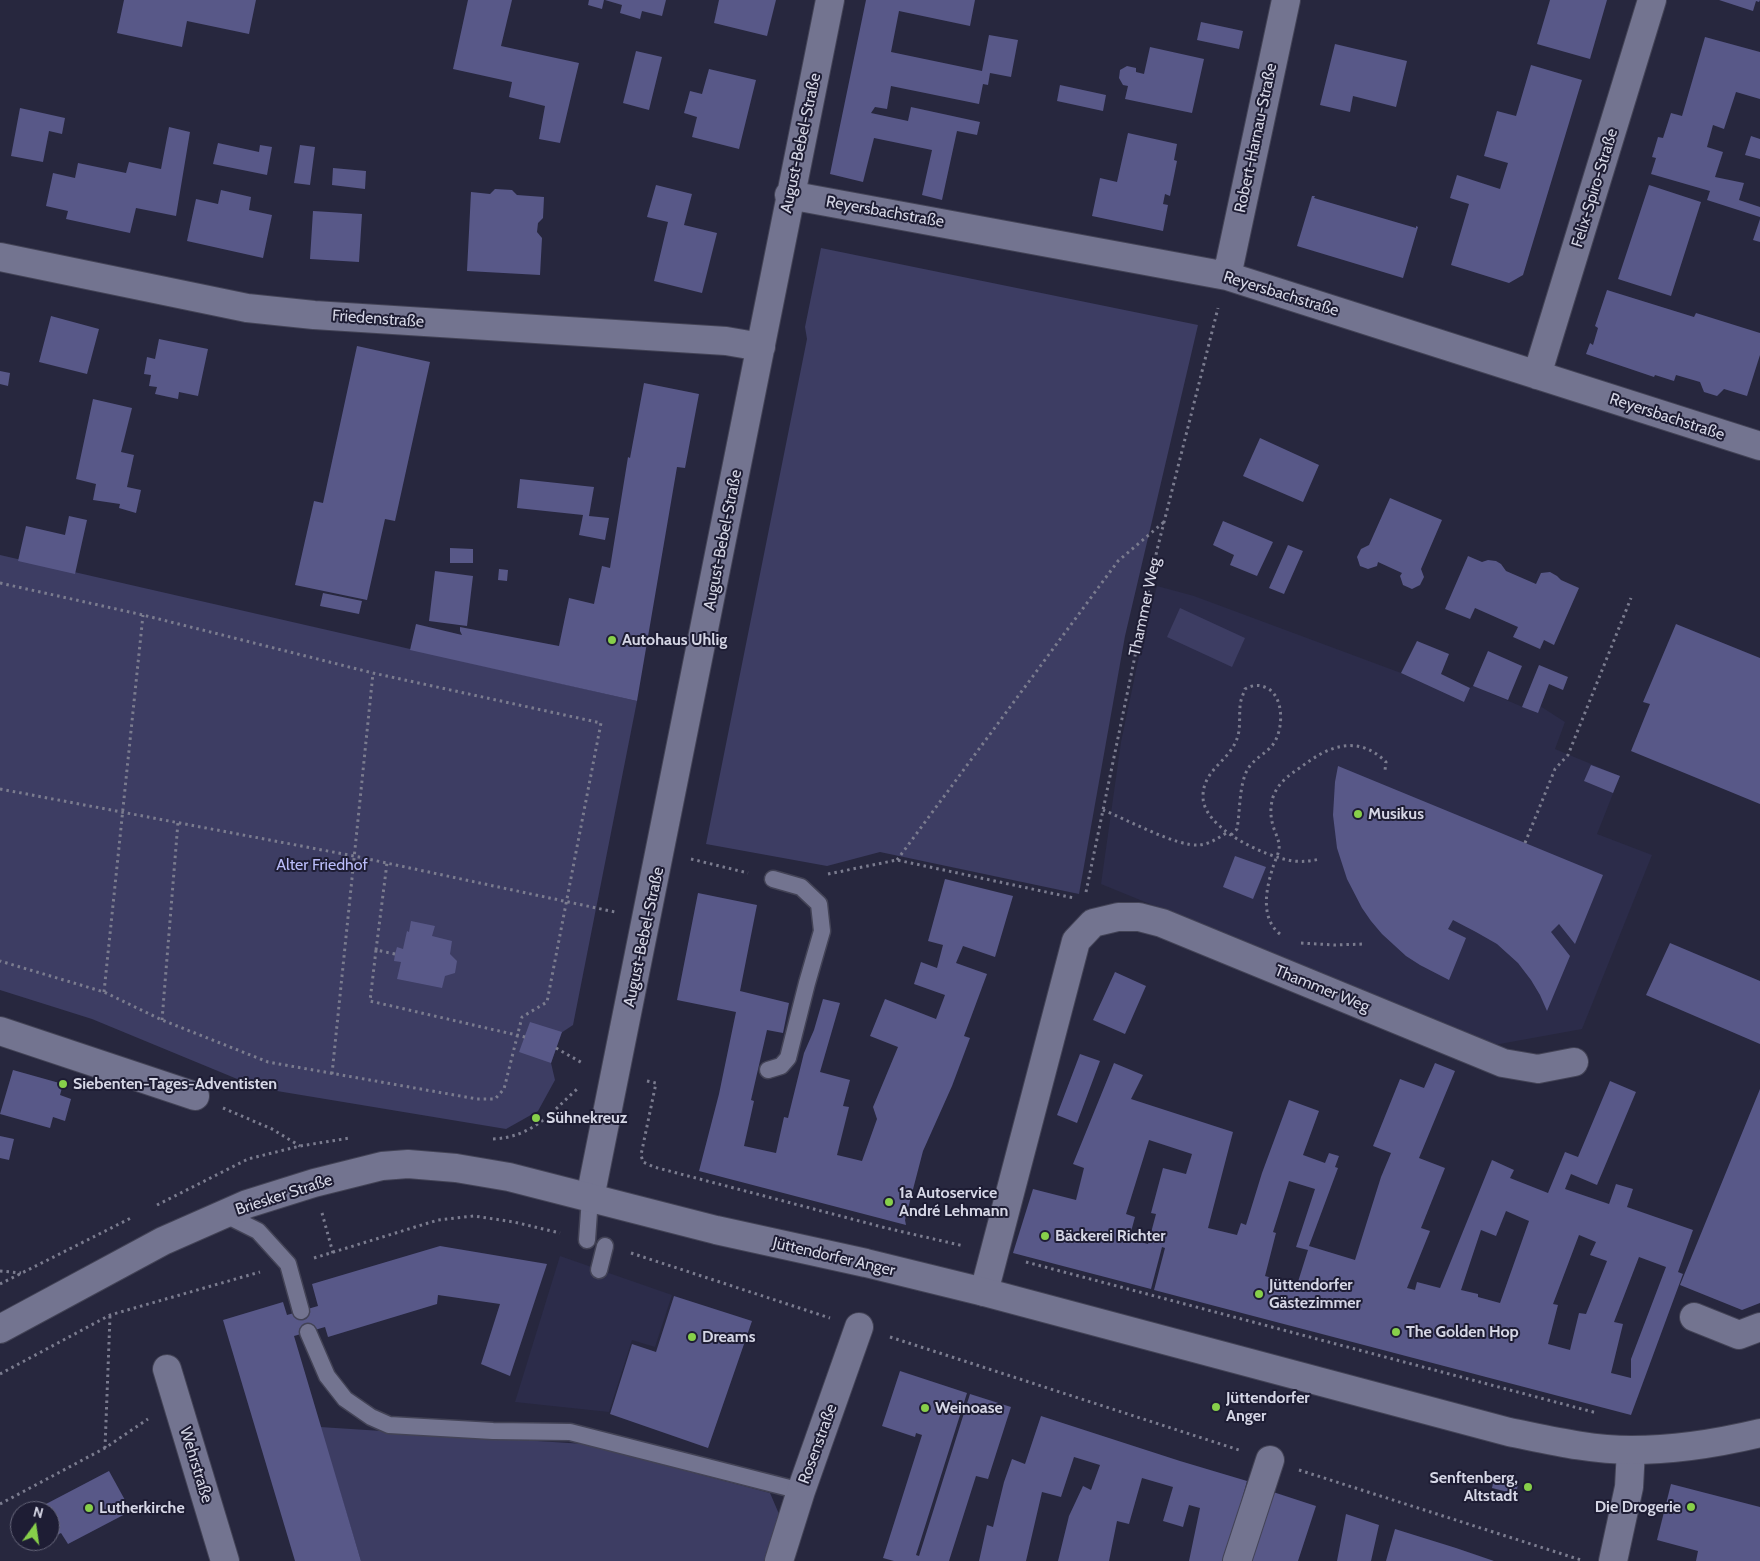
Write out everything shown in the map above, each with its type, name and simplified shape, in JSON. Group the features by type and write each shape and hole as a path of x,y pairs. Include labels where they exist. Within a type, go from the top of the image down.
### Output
{"street":[{"name":"August-Bebel-Straße","path":"590,1198 648,918 789,196 830,0"},
{"name":"Robert-Harnau-Straße","path":"1226,276 1286,0"},
{"name":"Felix-Spiro-Straße","path":"1537,375 1652,0"},
{"name":"Reyersbachstraße","path":"789,196 1226,276 1760,446"},
{"name":"Friedenstraße","path":"0,257 248,308 314,315 708,340 761,347"},
{"name":"Thammer Weg","path":"984,1292 1076,941 1093,923 1118,917 1139,917 1162,924 1503,1063 1538,1069 1574,1062"},
{"path":"0,1031 195,1096"},
{"name":"Briesker Straße","path":"0,1329 163,1241 247,1204 314,1183 382,1166 408,1164 456,1168 509,1177 590,1198"},
{"name":"Jüttendorfer Anger","path":"590,1198 716,1230 866,1263 984,1292 1509,1432 1585,1447 1631,1450 1721,1443 1760,1433"},
{"path":"1694,1317 1739,1335 1760,1327"},
{"name":"Rosenstraße","path":"779,1561 801,1491 859,1327"},
{"name":"Wehrstraße","path":"167,1369 225,1561"},
{"path":"1613,1561 1629,1487 1631,1450"},
{"path":"1238,1561 1270,1460"}],"lane":[{"path":"768,1070 781,1066 788,1058 806,984 822,931 819,904 801,887 773,879"},
{"path":"587,1240 590,1198"},
{"path":"224,1214 258,1231 288,1264 301,1310"},
{"path":"599,1270 605,1246"},
{"path":"308,1332 327,1376 345,1399 371,1417 389,1425 493,1431 570,1432 801,1491"}],"path":[{"name":"Thammer Weg","path":"1076,941 1156,550 1226,276"},
{"path":"1075,898 897,860 1118,561 1164,522"},
{"path":"0,583 143,615 373,673 601,723 547,1002 522,1017 504,1089 496,1099 477,1099 268,1062 162,1020 104,992 0,961"},
{"path":"1524,843 1555,769 1568,755 1632,598"},
{"path":"104,992 143,615"},
{"path":"332,1074 373,673"},
{"path":"1103,810 1181,843 1198,845 1212,842 1229,833 1237,829 1245,774 1251,764 1271,746 1280,728 1278,701 1272,691 1263,686 1252,685 1245,689 1240,706 1237,740 1234,747 1210,774 1202,793 1202,802 1208,813 1229,833 1238,840 1276,857 1292,861 1307,862 1320,860"},
{"path":"1283,936 1272,928 1265,909 1279,843 1270,818 1273,798 1278,786 1288,776 1326,750 1340,746 1354,745 1368,749 1386,762 1385,770"},
{"path":"0,789 354,856 648,918"},
{"path":"162,1020 178,822"},
{"path":"387,863 370,1001 525,1037"},
{"path":"1295,942 1366,944"},
{"path":"376,950 395,954"},
{"path":"616,1074 656,1083 641,1156 643,1162 654,1167 886,1228 994,1253 1606,1415"},
{"path":"492,1139 510,1138 538,1125 582,1085"},
{"path":"195,1096 272,1129 300,1146 354,1137"},
{"path":"314,1183 333,1253"},
{"path":"0,1374 110,1315 333,1253 438,1220 474,1216 514,1222 587,1240"},
{"path":"605,1246 674,1266 1584,1561"},
{"path":"0,1271 21,1273"},
{"path":"105,1448 110,1315"},
{"path":"0,1504 105,1448 176,1400"}],"shaded area":[{"name":"Musikus","path":"1157,586 1194,596 1401,673 1464,702 1470,688 1473,686 1537,713 1540,706 1565,722 1555,749 1620,776 1597,834 1652,855 1582,1029 1494,1045 1101,884 1121,742 1142,642"},
{"path":"560,1256 672,1295 655,1347 632,1340 609,1412 515,1402"}],"green space":[{"path":"821,248 1198,325 1125,636 1079,894 880,852 827,866 706,844 807,339 805,327"},
{"name":"Alter Friedhof","path":"0,555 637,701 573,1025 561,1033 551,1063 555,1080 538,1111 506,1129 259,1088 92,1019 0,990"},
{"path":"1180,608 1245,638 1232,667 1167,637"},
{"path":"320,1427 584,1444 770,1493 779,1514 767,1561 361,1561"}],"building":[{"path":"124,0 256,0 249,34 187,21 182,47 117,33"},
{"path":"468,0 512,0 501,46 579,63 560,143 539,139 545,106 509,97 512,82 453,69"},
{"path":"589,0 604,0 602,9 588,5"},
{"path":"605,0 666,0 662,16 642,11 640,19 620,13 622,5"},
{"path":"719,0 776,0 767,36 714,23"},
{"path":"866,0 975,0 970,26 899,11 891,52 982,71 989,35 1018,40 1011,77 990,73 988,85 983,84 979,104 891,86 887,109 875,107 871,113 908,121 911,107 980,122 977,135 957,131 942,200 922,195 932,150 874,138 863,182 830,174"},
{"path":"1550,0 1607,0 1590,59 1537,44"},
{"path":"1719,0 1760,0 1759,2 1756,1 1753,11"},
{"path":"1201,22 1243,31 1239,49 1197,40"},
{"path":"1705,37 1760,52 1760,99 1736,92 1724,129 1713,125 1707,147 1723,152 1715,177 1744,183 1739,200 1760,207 1760,217 1707,200 1710,191 1651,174 1656,158 1652,157 1658,137 1663,138 1671,113 1682,116"},
{"path":"1335,44 1407,61 1396,107 1353,96 1350,112 1320,105"},
{"path":"1150,47 1204,59 1192,113 1125,99 1128,86 1123,85 1119,78 1120,70 1127,66 1136,68 1136,72 1144,74"},
{"path":"636,51 662,57 649,110 623,103"},
{"path":"1531,65 1582,80 1523,275 1509,283 1451,265 1469,204 1450,198 1457,175 1500,189 1508,163 1484,156 1497,111 1516,116"},
{"path":"709,69 756,80 739,149 692,137 697,117 684,113 690,91 702,94"},
{"path":"1060,85 1106,95 1103,111 1057,101"},
{"path":"20,108 65,118 62,134 49,131 43,162 11,156"},
{"path":"169,127 190,132 176,216 136,208 130,233 66,219 68,211 46,206 53,173 75,178 78,163 126,173 129,162 161,169"},
{"path":"1128,133 1177,144 1174,160 1177,161 1170,196 1165,194 1163,204 1168,205 1163,231 1092,216 1100,178 1117,182"},
{"path":"1751,136 1760,139 1760,159 1745,155"},
{"path":"218,143 259,152 260,145 272,147 267,175 213,164"},
{"path":"300,145 315,147 310,185 294,183"},
{"path":"333,168 366,171 365,189 332,185"},
{"path":"656,185 692,194 684,225 717,233 702,293 654,281 668,222 647,217"},
{"path":"1649,185 1701,202 1671,296 1618,279"},
{"path":"495,189 512,190 517,195 544,197 543,218 538,223 537,232 542,238 540,275 467,271 471,192 490,194"},
{"path":"221,190 251,197 249,210 272,215 263,258 187,241 196,199 218,204"},
{"path":"1312,196 1416,228 1416,226 1418,227 1403,278 1297,246"},
{"path":"313,211 362,214 359,262 310,259"},
{"path":"1760,219 1760,242 1753,240"},
{"path":"1607,290 1694,317 1696,313 1760,333 1760,355 1747,396 1724,389 1717,396 1704,392 1700,382 1676,375 1674,381 1655,375 1654,377 1586,354 1590,343 1593,345 1598,328 1595,326"},
{"path":"51,316 99,329 87,374 39,362"},
{"path":"159,339 208,349 198,396 179,392 178,399 155,394 157,387 149,386 151,375 144,374 147,357 155,359"},
{"path":"357,346 430,362 395,521 385,519 367,600 295,585 314,501 323,503"},
{"path":"0,371 10,373 8,386 0,384"},
{"path":"644,383 699,394 685,468 677,467 637,701 410,650 416,624 462,635 460,627 559,646 569,598 594,604 602,566 610,568 628,457 630,458"},
{"path":"93,399 132,408 121,452 134,455 127,487 141,490 136,513 119,508 120,504 93,500 96,484 76,479"},
{"path":"1260,438 1319,465 1303,502 1243,476"},
{"path":"520,479 594,487 589,516 609,518 605,540 579,535 583,515 517,508"},
{"path":"1390,498 1442,520 1421,569 1424,577 1420,585 1412,589 1403,585 1400,576 1402,573 1378,562 1377,566 1368,569 1360,566 1357,557 1361,549 1369,545"},
{"path":"69,516 87,520 75,574 18,561 26,526 65,535"},
{"path":"1223,521 1273,542 1257,576 1230,565 1234,555 1213,545"},
{"path":"1288,545 1303,551 1284,594 1269,588"},
{"path":"450,548 473,549 473,563 450,563"},
{"path":"1468,556 1482,562 1488,560 1496,561 1506,571 1536,584 1541,573 1550,572 1561,580 1579,588 1554,645 1544,640 1540,649 1513,637 1518,627 1475,608 1470,619 1445,609"},
{"path":"499,569 508,570 507,581 498,580"},
{"path":"435,571 473,576 467,626 429,621"},
{"path":"323,593 362,601 359,614 320,606"},
{"path":"1676,624 1760,658 1760,804 1631,751 1650,704 1643,702"},
{"path":"1417,641 1449,654 1441,674 1470,688 1464,702 1401,673"},
{"path":"1488,651 1522,666 1508,700 1473,686"},
{"path":"1539,665 1568,677 1563,690 1549,684 1538,713 1522,707"},
{"path":"1591,765 1620,776 1613,793 1584,781"},
{"path":"1338,766 1603,875 1575,944 1559,924 1551,932 1570,956 1547,1011 1531,980 1518,963 1497,944 1453,920 1448,929 1466,938 1449,980 1406,956 1382,934 1362,908 1347,879 1337,848 1333,815"},
{"path":"1235,856 1266,867 1253,899 1223,887"},
{"path":"945,879 1013,896 995,957 963,946 956,963 987,974 964,1036 970,1038 952,1086 923,1151 905,1220 906,1225 699,1171 719,1094 736,1012 677,1000 698,893 757,905 740,991 789,1003 783,1033 767,1030 751,1100 754,1101 744,1146 776,1153 784,1117 788,1118 804,1053 814,1030 823,999 840,1003 820,1072 850,1080 843,1106 849,1107 837,1155 862,1161 877,1119 873,1107 898,1047 870,1036 885,999 936,1019 945,995 914,984 921,962 937,968 943,945 928,941"},
{"path":"411,921 435,926 432,936 452,941 450,954 457,961 455,973 445,976 442,988 397,979 401,962 394,961 395,954 397,947 403,949"},
{"path":"1670,943 1760,981 1760,1044 1646,995"},
{"path":"1115,972 1146,986 1125,1034 1093,1020"},
{"path":"530,1022 562,1032 551,1063 519,1052"},
{"path":"1080,1054 1100,1061 1077,1123 1057,1115"},
{"path":"1114,1063 1143,1075 1131,1099 1233,1132 1208,1228 1237,1235 1241,1223 1246,1225 1262,1173 1289,1100 1319,1111 1303,1155 1325,1163 1329,1153 1339,1156 1335,1167 1338,1168 1309,1246 1355,1260 1381,1177 1391,1153 1373,1146 1400,1079 1424,1088 1435,1063 1455,1071 1419,1158 1445,1168 1421,1228 1430,1231 1407,1288 1415,1290 1417,1282 1440,1288 1492,1160 1514,1170 1510,1178 1548,1193 1565,1152 1578,1157 1610,1081 1636,1092 1597,1185 1571,1174 1565,1189 1609,1204 1616,1184 1633,1189 1627,1207 1693,1230 1678,1272 1683,1274 1631,1415 1154,1290 1165,1248 1162,1247 1151,1289 1013,1253 1033,1189 1076,1200 1084,1168 1073,1164","holes":["1149,1140 1192,1154 1186,1174 1163,1168 1151,1213 1156,1214 1148,1244 1129,1239 1135,1217 1126,1214","1289,1181 1315,1189 1296,1247 1308,1250 1297,1285 1265,1276 1276,1233 1273,1232","1506,1211 1529,1221 1500,1303 1478,1297 1478,1294 1461,1290 1481,1230 1496,1236","1579,1235 1596,1242 1590,1255 1607,1261 1586,1314 1579,1313 1570,1350 1548,1344 1558,1305 1553,1304","1639,1257 1666,1267 1631,1359 1631,1378 1611,1373 1623,1324 1614,1322"]},
{"path":"13,1070 63,1084 60,1095 71,1099 65,1121 53,1117 50,1128 0,1114"},
{"path":"1760,1089 1760,1303 1742,1310 1680,1285"},
{"path":"0,1136 14,1139 9,1160 0,1158"},
{"path":"440,1246 547,1264 510,1376 481,1364 500,1304 438,1295 437,1304 328,1337 325,1327 294,1336 361,1561 295,1561 223,1320 283,1302 287,1315 318,1306 312,1284"},
{"path":"674,1296 752,1321 708,1448 610,1414 632,1344 656,1352"},
{"path":"900,1371 967,1393 916,1555 919,1556 970,1394 1011,1407 988,1479 976,1476 949,1561 894,1561 883,1558 922,1435 916,1433 915,1437 882,1426"},
{"path":"1041,1416 1247,1481 1225,1561 1189,1561 1200,1508 1189,1505 1183,1527 1163,1521 1173,1487 1142,1478 1129,1524 1117,1521 1109,1561 1058,1561 1069,1516 1083,1486 1091,1490 1100,1465 1074,1457 1061,1497 1042,1492 1026,1561 979,1561 987,1525 993,1527 1004,1482 1012,1459 1025,1464"},
{"name":"Lutherkirche","path":"109,1471 131,1511 68,1544 60,1534 60,1501 52,1501"},
{"path":"1494,1479 1518,1485 1516,1494 1492,1488"},
{"path":"1671,1484 1760,1507 1760,1561 1696,1561 1698,1551 1657,1540"},
{"path":"1270,1491 1316,1506 1298,1561 1251,1561"},
{"path":"1346,1514 1379,1525 1371,1561 1337,1561"},
{"path":"1395,1529 1456,1548 1494,1561 1386,1561"}],"place":[{"name":"Autohaus Uhlig","path":"612,640"},
{"name":"Musikus","path":"1358,814"},
{"name":"Siebenten-Tages-Adventisten","path":"63,1084"},
{"name":"Sühnekreuz","path":"536,1118"},
{"name":"1a Autoservice André Lehmann","path":"889,1202"},
{"name":"Bäckerei Richter","path":"1045,1236"},
{"name":"Jüttendorfer Gästezimmer","path":"1259,1294"},
{"name":"The Golden Hop","path":"1396,1332"},
{"name":"Dreams","path":"692,1337"},
{"name":"Jüttendorfer Anger","path":"1216,1407"},
{"name":"Weinoase","path":"925,1408"},
{"name":"Senftenberg, Altstadt","path":"1528,1487"},
{"name":"Die Drogerie","path":"1691,1507"},
{"name":"Lutherkirche","path":"89,1508"}]}
